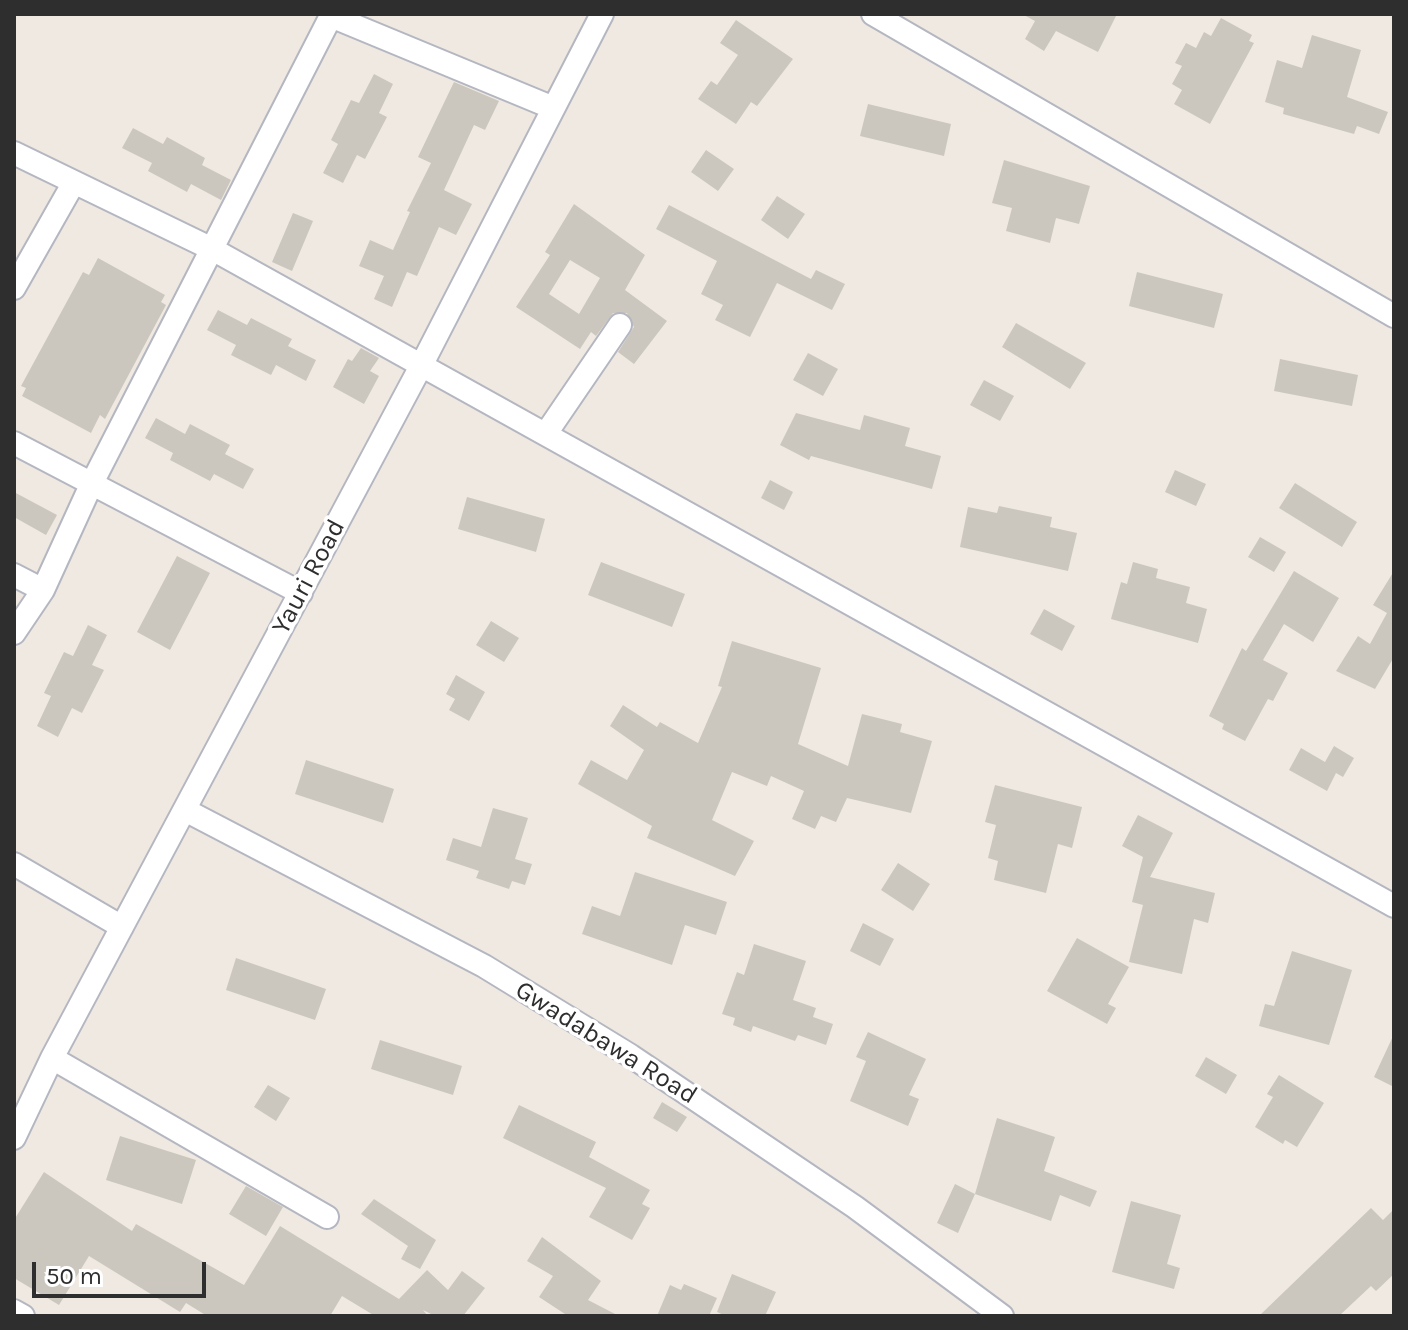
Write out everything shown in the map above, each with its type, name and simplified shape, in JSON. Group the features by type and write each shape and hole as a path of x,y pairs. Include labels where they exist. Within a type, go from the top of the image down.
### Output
{"street":[{"name":"Yauri Road","path":"14,1138 52,1058 421,366 551,107 602,14"},
{"path":"873,14 1394,316"},
{"path":"14,633 43,590 91,485 329,15 551,107"},
{"path":"14,153 212,249 421,366 547,432 750,550 1394,906"},
{"path":"14,288 73,184"},
{"path":"547,432 620,325"},
{"path":"14,443 301,593"},
{"path":"14,575 43,590"},
{"name":"Gwadabawa Road","path":"185,810 484,966 618,1048 855,1207 1002,1316"},
{"path":"14,864 122,927"},
{"path":"52,1058 327,1217"},
{"path":"14,1311 23,1316"}],"building":[{"path":"1022,14 1117,14 1098,52 1056,31 1044,51 1025,39 1035,21"},
{"path":"1221,18 1252,35 1249,41 1254,43 1210,124 1174,104 1182,90 1172,84 1182,66 1175,63 1186,43 1196,48 1204,32 1211,36"},
{"path":"736,20 793,59 757,106 751,102 736,124 698,99 711,81 717,85 738,55 720,43"},
{"path":"1312,35 1361,50 1347,97 1388,112 1379,134 1357,126 1354,134 1283,114 1284,108 1265,102 1277,60 1302,68"},
{"path":"374,74 393,84 379,113 387,117 365,159 357,155 343,183 323,173 338,144 331,140 351,100 359,103"},
{"path":"454,82 499,101 485,130 474,125 444,190 472,204 456,235 439,227 417,276 407,272 392,307 374,299 384,276 359,266 370,240 393,250 410,212 407,211 431,163 418,157"},
{"path":"868,104 951,124 944,156 860,136"},
{"path":"133,128 163,144 167,137 205,158 202,165 231,180 221,200 191,184 187,192 148,171 152,163 122,148"},
{"path":"706,150 734,169 718,191 691,172"},
{"path":"1004,160 1090,186 1079,224 1056,218 1050,243 1006,231 1012,208 992,203"},
{"path":"777,196 805,214 788,239 761,220"},
{"path":"574,204 645,255 625,290 667,321 634,364 618,352 634,327 627,313 613,313 596,336 591,332 580,349 516,307 550,255 545,252","holes":["570,260 600,278 579,314 549,294"]},
{"path":"669,205 811,279 816,270 845,284 832,310 777,283 750,337 715,320 723,305 701,294 717,261 656,229"},
{"path":"293,213 313,221 292,271 272,262"},
{"path":"98,258 165,295 161,302 166,305 105,419 100,415 91,433 22,396 26,388 21,386 83,272 89,275"},
{"path":"1137,272 1223,294 1214,328 1129,306"},
{"path":"218,310 247,325 251,318 292,339 288,346 316,360 306,381 276,365 271,375 231,355 236,345 207,330"},
{"path":"1016,323 1086,363 1070,389 1002,347"},
{"path":"361,348 379,358 370,371 379,376 364,404 333,387 348,359 352,361"},
{"path":"808,353 838,369 823,396 793,380"},
{"path":"1280,359 1358,375 1352,406 1274,391"},
{"path":"984,380 1014,396 1000,421 970,405"},
{"path":"796,413 860,430 864,415 910,428 905,446 941,456 932,489 811,456 809,460 780,445"},
{"path":"156,418 185,434 190,424 230,445 225,454 254,469 243,489 214,474 210,481 170,460 173,453 145,438"},
{"path":"1175,470 1206,484 1196,506 1165,492"},
{"path":"770,480 793,492 784,510 761,498"},
{"path":"1295,483 1357,522 1342,547 1279,508"},
{"path":"14,492 57,515 46,535 14,517"},
{"path":"467,497 545,519 536,552 458,529"},
{"path":"999,506 1052,517 1050,527 1077,533 1068,571 960,547 968,507 997,513"},
{"path":"1260,537 1286,552 1274,572 1248,557"},
{"path":"177,556 210,573 170,650 137,632"},
{"path":"601,562 685,594 672,627 588,595"},
{"path":"1133,562 1158,569 1156,578 1190,587 1186,603 1207,609 1198,643 1111,619 1121,582 1127,584"},
{"path":"1294,571 1339,598 1313,642 1284,624 1263,660 1288,673 1273,701 1268,699 1245,741 1222,729 1224,724 1209,716 1242,648 1246,651"},
{"path":"1394,571 1394,657 1375,689 1336,671 1358,636 1370,644 1387,613 1373,605"},
{"path":"1044,609 1075,626 1062,651 1030,634"},
{"path":"491,621 519,638 504,662 476,645"},
{"path":"88,625 107,635 92,665 104,670 82,713 72,708 58,737 37,726 51,696 44,693 64,652 73,656"},
{"path":"732,641 821,668 798,744 848,766 862,714 902,724 900,732 932,741 911,813 847,798 836,822 821,816 815,829 792,819 804,791 771,776 767,786 732,772 712,820 754,841 735,876 647,838 652,826 578,784 591,760 627,780 644,750 610,726 623,705 657,727 660,722 698,743 722,687 718,686"},
{"path":"456,675 485,692 469,721 449,710 455,699 446,694"},
{"path":"1334,746 1354,758 1343,777 1336,773 1327,791 1289,770 1301,748 1325,762"},
{"path":"306,760 394,789 383,823 295,794"},
{"path":"995,785 1082,807 1072,848 1058,844 1046,893 994,880 998,861 988,858 996,825 985,822"},
{"path":"493,808 528,818 515,859 532,864 525,885 512,881 509,889 476,878 479,871 446,860 453,838 481,847"},
{"path":"1138,815 1173,833 1150,877 1215,893 1208,923 1194,919 1182,974 1129,962 1143,905 1132,902 1143,857 1122,846"},
{"path":"898,863 930,884 913,911 881,890"},
{"path":"635,872 727,902 716,935 685,925 672,965 582,934 592,906 620,916"},
{"path":"863,923 894,939 880,966 850,951"},
{"path":"1077,938 1129,967 1108,1004 1116,1008 1107,1024 1047,991"},
{"path":"754,944 806,961 793,1000 816,1008 813,1017 833,1024 826,1045 798,1035 795,1041 753,1026 751,1032 733,1025 735,1018 722,1014 737,972 744,975"},
{"path":"1292,951 1352,970 1329,1045 1259,1026 1265,1004 1274,1006"},
{"path":"236,958 326,989 315,1020 226,990"},
{"path":"868,1032 926,1059 909,1095 919,1099 908,1126 850,1101 866,1061 856,1057"},
{"path":"1394,1034 1394,1087 1374,1077"},
{"path":"380,1040 462,1066 453,1095 371,1069"},
{"path":"1206,1057 1237,1075 1226,1094 1195,1076"},
{"path":"1279,1075 1324,1103 1297,1147 1285,1140 1283,1144 1255,1127 1273,1097 1267,1094"},
{"path":"268,1085 290,1098 276,1121 254,1107"},
{"path":"662,1102 687,1117 677,1132 653,1118"},
{"path":"519,1105 596,1142 589,1157 650,1190 642,1204 650,1208 632,1240 589,1217 606,1188 503,1138"},
{"path":"997,1118 1055,1137 1044,1171 1097,1191 1090,1207 1060,1195 1051,1221 975,1194"},
{"path":"120,1136 196,1160 182,1204 106,1180"},
{"path":"44,1172 132,1231 136,1224 244,1285 280,1226 399,1299 427,1270 448,1290 462,1271 485,1288 463,1316 435,1316 423,1310 428,1316 375,1316 342,1296 330,1316 207,1316 186,1303 180,1312 89,1256 59,1305 14,1278 14,1220"},
{"path":"955,1184 975,1194 958,1233 937,1223"},
{"path":"246,1186 283,1207 266,1236 229,1214"},
{"path":"374,1199 436,1240 420,1269 401,1259 408,1246 361,1214"},
{"path":"1131,1201 1181,1215 1167,1264 1180,1268 1174,1289 1112,1272"},
{"path":"1371,1208 1383,1220 1394,1209 1394,1274 1376,1291 1371,1286 1339,1316 1259,1316"},
{"path":"542,1237 601,1281 588,1300 619,1316 568,1316 539,1297 553,1276 527,1261"},
{"path":"732,1274 776,1292 765,1316 726,1316 717,1312"},
{"path":"684,1284 717,1298 709,1316 657,1316 670,1285 681,1290"}]}
